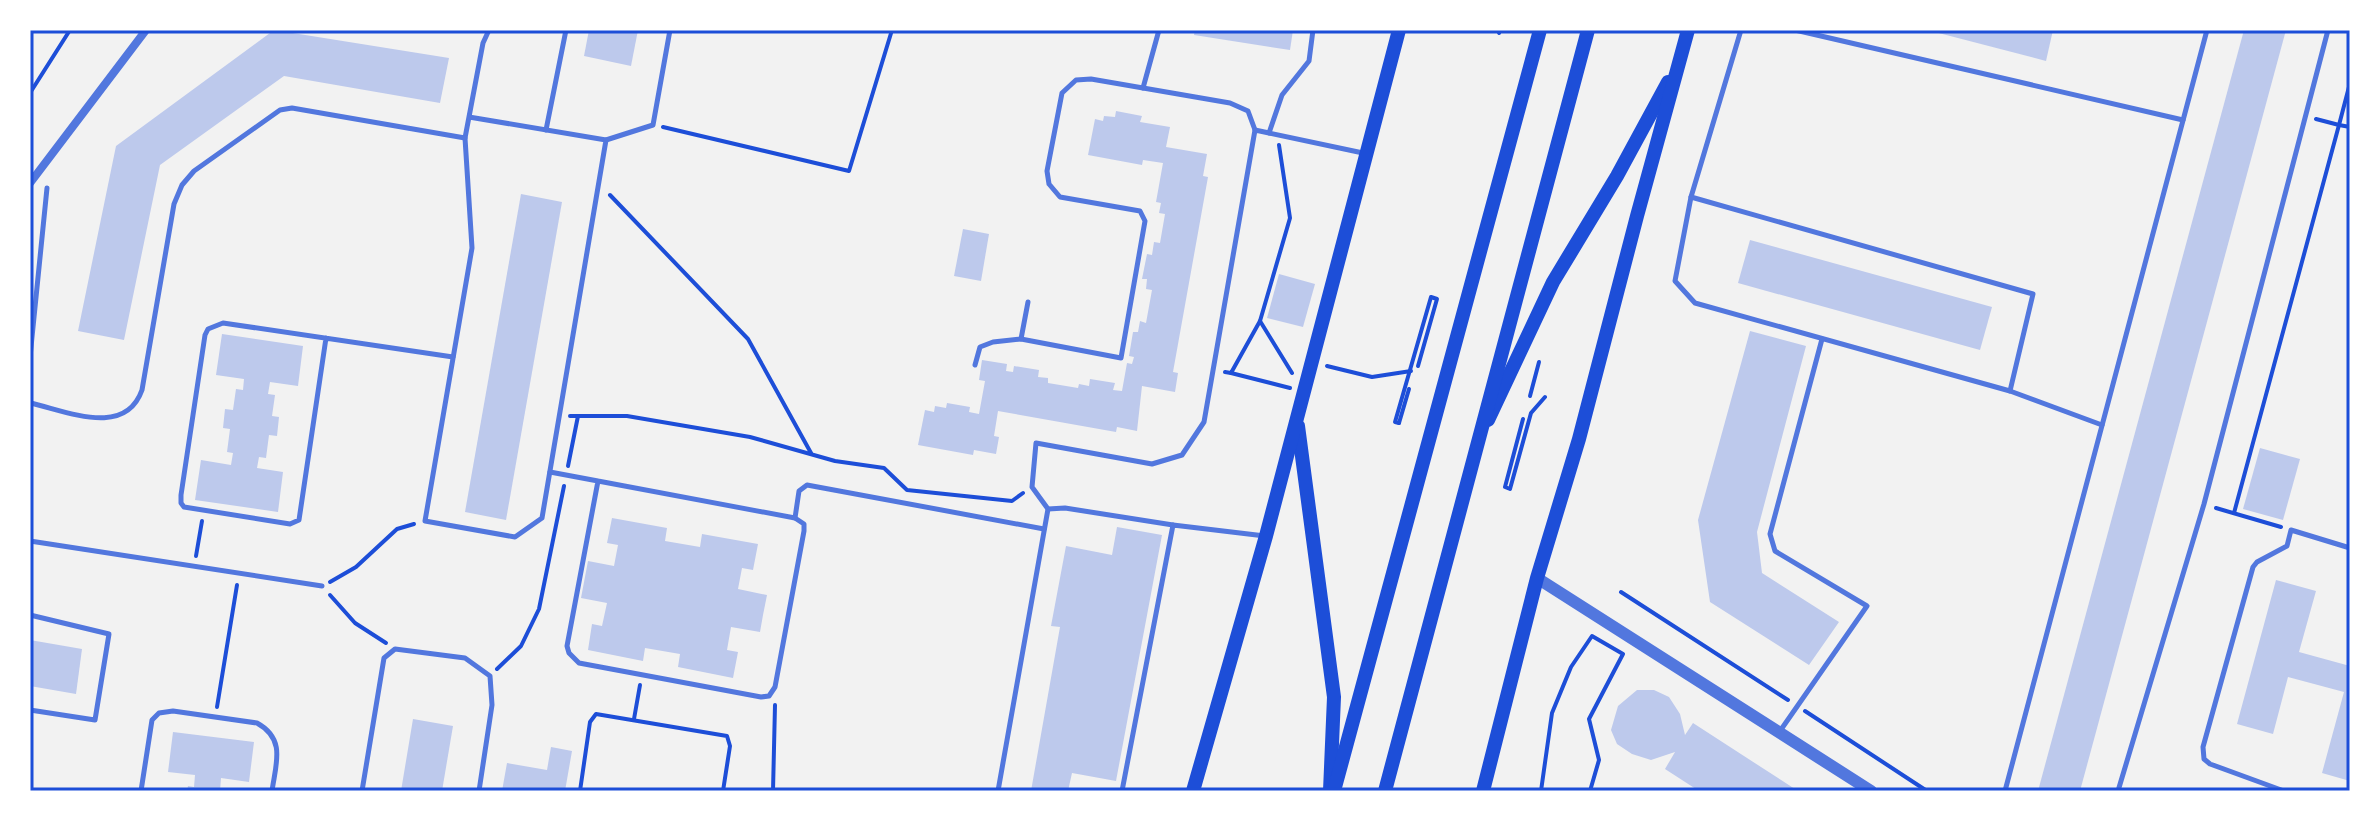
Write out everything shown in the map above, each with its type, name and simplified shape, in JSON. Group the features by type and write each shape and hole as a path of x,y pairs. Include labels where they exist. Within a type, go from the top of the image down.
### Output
{"main road":[{"path":"1193,791 1266,536 1399,30"},
{"path":"1332,791 1540,30"},
{"path":"1385,791 1588,30"},
{"path":"1483,791 1537,578 1579,439 1688,30"},
{"path":"1481,436 1553,282 1617,176 1681,57"},
{"path":"1297,418 1334,697 1332,791"},
{"path":"1392,791 1393,755"}],"street":[{"path":"30,183 146,30"},
{"path":"1537,578 1871,791"}],"lane":[{"path":"489,30 483,43 465,138 472,248 425,521 515,537 542,518 606,140"},
{"path":"546,130 566,30"},
{"path":"469,117 606,140 653,125 670,30"},
{"path":"1143,88 1159,30"},
{"path":"1269,133 1282,95 1309,61 1313,30"},
{"path":"1741,30 1691,197 1675,281 1695,303 2010,391 2102,425"},
{"path":"1795,30 2183,120"},
{"path":"2005,791 2207,30"},
{"path":"2118,791 2204,504 2328,30"},
{"path":"975,365 980,347 993,342 1021,339 1121,358 1145,221 1140,211 1060,197 1049,184 1047,171 1062,93 1076,80 1091,79 1230,103 1248,111 1255,130 1204,422 1182,455 1152,464 1036,443 1032,487 1048,509 998,791"},
{"path":"30,403 104,419 119,417 138,403 174,204 182,185 194,171 280,110 292,108 465,138"},
{"path":"1255,130 1368,154"},
{"path":"30,357 47,188"},
{"path":"1691,197 2033,294 2010,391"},
{"path":"1021,339 1028,302"},
{"path":"326,338 299,520 290,524 189,510 181,503 208,329 223,323 326,338 453,357"},
{"path":"1779,732 1867,606 1775,551 1770,534 1822,339"},
{"path":"550,472 598,481 795,518 804,524 775,687 769,696 579,663 569,653 567,646 598,481"},
{"path":"795,518 799,491 807,485 1044,529"},
{"path":"1048,509 1065,508 1266,536"},
{"path":"1122,791 1173,525"},
{"path":"2284,791 2210,764 2202,754 2253,567 2287,546 2291,530 2350,548"},
{"path":"30,541 322,586"},
{"path":"30,615 109,634 95,720 30,710"},
{"path":"362,791 384,658 395,649 465,658 490,676 492,705 479,791"},
{"path":"141,791 152,720 159,713 173,711 257,723 269,729 277,742 272,791"}],"path":[{"path":"30,93 70,30"},
{"path":"653,125 849,171 892,30"},
{"path":"2234,513 2350,83"},
{"path":"2306,116 2350,127"},
{"path":"1231,373 1260,321 1290,218 1278,135"},
{"path":"599,183 748,339 811,453"},
{"path":"1409,389 1399,423 1395,422 1431,297 1437,299 1418,366"},
{"path":"1260,321 1304,391"},
{"path":"1530,396 1539,362"},
{"path":"1319,364 1372,377 1411,371"},
{"path":"1213,370 1304,391"},
{"path":"1523,419 1505,487 1510,489 1531,413 1545,397"},
{"path":"559,415 627,416 750,437 835,461 884,468 907,490 1012,501 1032,487"},
{"path":"490,676 521,646 539,609 578,416"},
{"path":"2204,504 2291,530"},
{"path":"198,543 203,512"},
{"path":"395,649 355,623 322,586 356,567 397,529 425,521"},
{"path":"215,717 238,573"},
{"path":"1621,592 1927,791"},
{"path":"1541,791 1552,713 1571,667 1592,636 1623,654 1589,719 1599,760 1590,791"},
{"path":"634,719 641,674"},
{"path":"773,791 775,687"},
{"path":"580,791 592,717 596,714 727,736 730,746 723,791"}],"building":[{"path":"274,30 449,58 440,103 284,76 160,165 124,340 78,331 116,146"},
{"path":"589,30 638,30 631,66 584,56"},
{"path":"1195,30 1293,30 1290,50 1194,35"},
{"path":"1927,30 2053,30 2046,61"},
{"path":"2244,30 2286,30 2080,791 2038,791"},
{"path":"1116,111 1142,116 1140,122 1170,127 1166,147 1207,154 1203,176 1208,177 1173,372 1178,373 1175,392 1142,386 1137,431 1117,427 1116,432 998,411 994,436 999,437 996,454 974,450 973,455 918,445 925,410 934,412 935,406 946,408 947,403 970,407 969,412 979,414 985,381 979,380 982,360 1007,364 1006,371 1013,372 1014,366 1039,370 1038,377 1048,378 1048,383 1078,388 1079,384 1089,386 1090,379 1115,383 1113,390 1122,391 1127,363 1132,364 1134,357 1129,356 1133,332 1138,332 1140,321 1146,323 1152,290 1146,289 1147,279 1142,279 1147,254 1152,255 1154,242 1160,243 1165,214 1159,213 1161,203 1156,202 1163,163 1143,160 1142,165 1088,155 1095,119 1103,121 1104,116 1115,117"},
{"path":"521,194 562,202 506,520 465,512"},
{"path":"963,229 989,234 981,281 954,276"},
{"path":"1750,240 1992,307 1980,350 1738,283"},
{"path":"1279,274 1315,284 1303,327 1267,318"},
{"path":"1750,331 1806,346 1757,532 1762,573 1839,622 1809,665 1710,602 1698,520"},
{"path":"222,334 303,346 298,386 270,382 268,394 275,395 272,416 279,417 277,436 269,435 266,458 259,457 257,468 283,472 278,512 195,500 201,460 231,465 233,453 227,452 230,429 223,428 225,409 233,410 236,389 243,390 244,379 216,375"},
{"path":"2260,448 2300,459 2283,520 2243,509"},
{"path":"612,518 667,528 665,541 700,547 702,534 758,544 753,570 742,568 738,589 767,595 760,632 731,627 727,650 738,652 733,678 678,667 680,654 645,648 643,661 588,650 592,624 602,626 607,603 581,598 588,561 614,566 618,545 607,543"},
{"path":"1117,527 1162,535 1116,781 1072,773 1068,791 1031,791 1060,627 1051,626 1066,546 1112,555"},
{"path":"2276,580 2316,591 2299,652 2350,666 2350,781 2322,773 2344,692 2288,677 2273,734 2237,724"},
{"path":"30,640 82,649 76,694 30,686"},
{"path":"1637,690 1654,690 1669,697 1680,714 1685,735 1693,723 1798,791 1699,791 1665,769 1675,752 1651,760 1632,754 1617,744 1611,730 1618,706"},
{"path":"413,719 453,726 442,791 401,791"},
{"path":"173,732 254,742 249,782 221,778 220,791 187,791 188,786 194,787 195,775 168,772"},
{"path":"551,747 572,751 565,791 502,791 507,763 547,770"}]}
